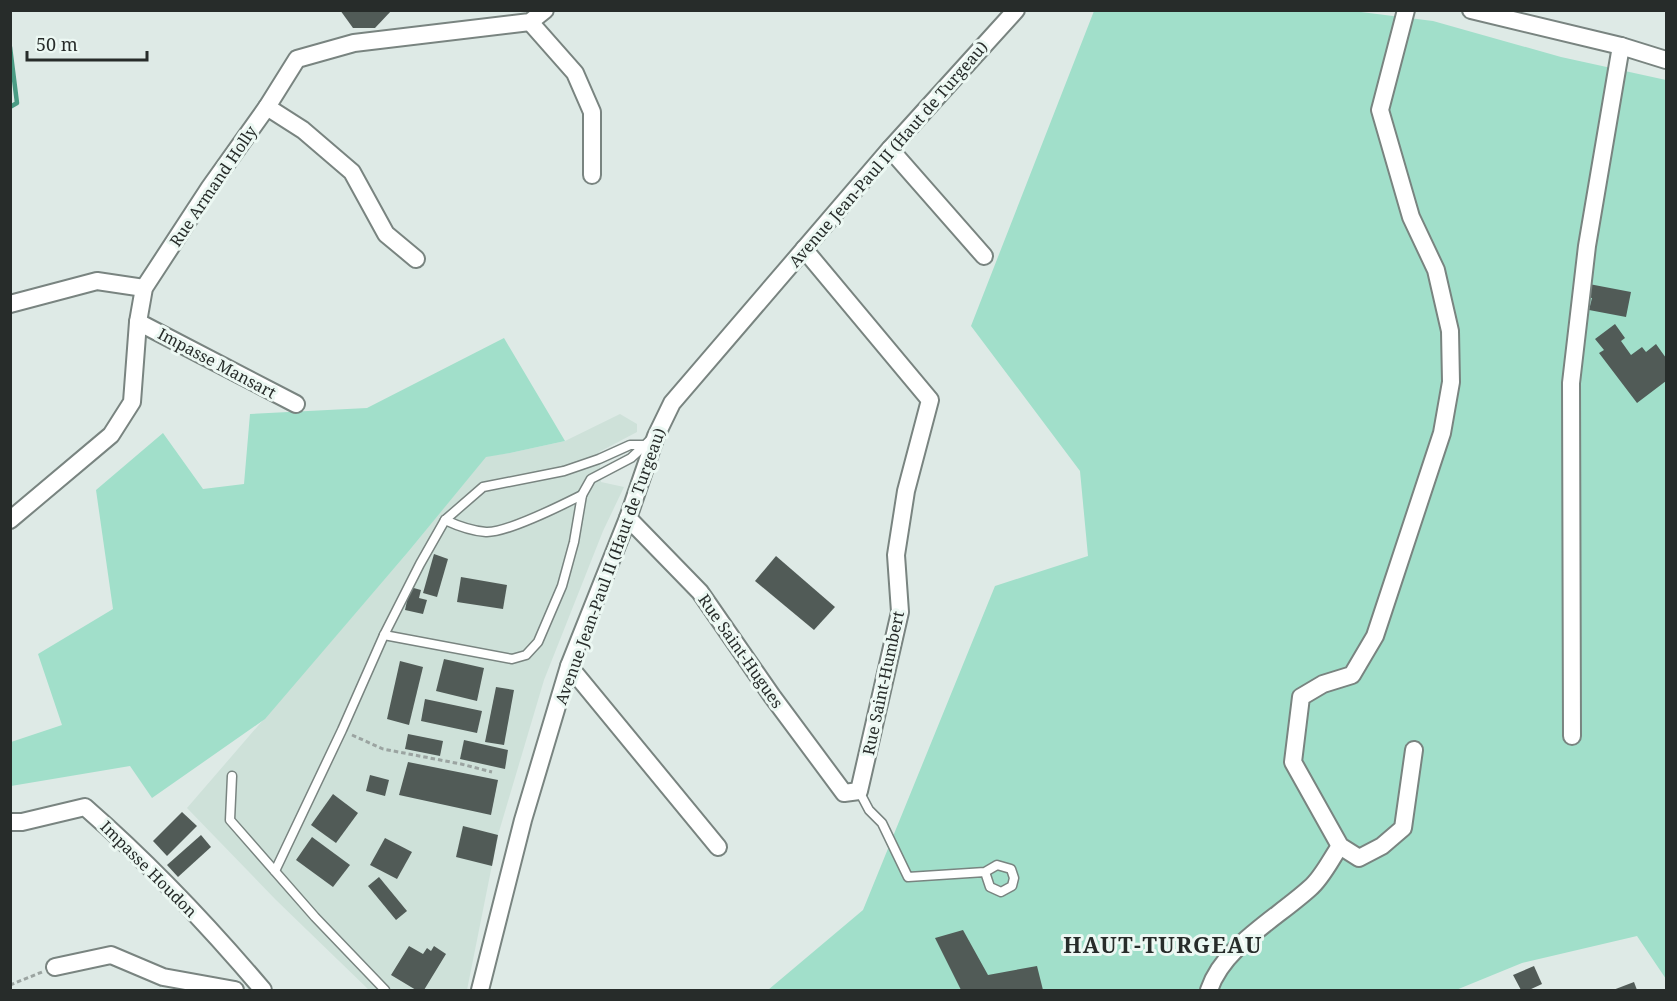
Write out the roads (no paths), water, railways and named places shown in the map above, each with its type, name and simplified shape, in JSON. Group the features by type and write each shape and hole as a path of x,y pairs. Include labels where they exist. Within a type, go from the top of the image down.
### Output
{"street":[{"path":"545,10 530,22 574,74 592,112 592,175"},
{"name":"Avenue Jean-Paul II (Haut de Turgeau)","path":"480,990 523,820 569,666 628,518 651,440 672,404 890,149 1016,10"},
{"path":"1406,10 1380,110 1411,217 1436,270 1450,331 1451,382 1438,444 1375,636 1352,675 1323,684 1301,697 1293,762 1340,846 1359,858 1382,846 1403,828 1414,750"},
{"path":"1471,10 1621,46 1666,60"},
{"name":"Rue Armand Holly","path":"10,520 111,435 132,402 138,322 144,288 297,59 354,43 530,22"},
{"path":"1572,736 1571,383 1587,246 1621,46"},
{"path":"267,107 303,130 352,172 386,234 416,259"},
{"path":"890,149 984,256"},
{"name":"Rue Saint-Humbert","path":"804,249 930,400 906,491 896,555 900,612 852,792"},
{"path":"10,304 97,281 144,288"},
{"name":"Impasse Mansart","path":"138,322 296,404"},
{"name":"Rue Saint-Hugues","path":"628,518 700,592 772,696 852,792"},
{"path":"569,666 718,847"},
{"name":"Impasse Houdon","path":"10,822 22,822 85,807 128,844 230,951 263,990"},
{"path":"1209,990 1214,977 1236,950 1272,917 1312,887 1340,846"},
{"path":"55,967 111,954 163,977 235,990"}],"lane":[{"path":"275,872 384,635 445,520 483,487 564,471 630,445 651,440"},
{"path":"384,635 512,659 526,655 538,642 562,586 574,542 582,495 591,479 631,458 651,440"},
{"path":"445,520 460,527 488,532 543,514 582,495"},
{"path":"232,776 230,820 315,917 385,990"},
{"path":"852,792 882,823 909,877 985,872"}],"waterway":[{"path":"10,47 17,103 10,107"}],"district":[{"name":"HAUT-TURGEAU","path":"1163,944"}]}
